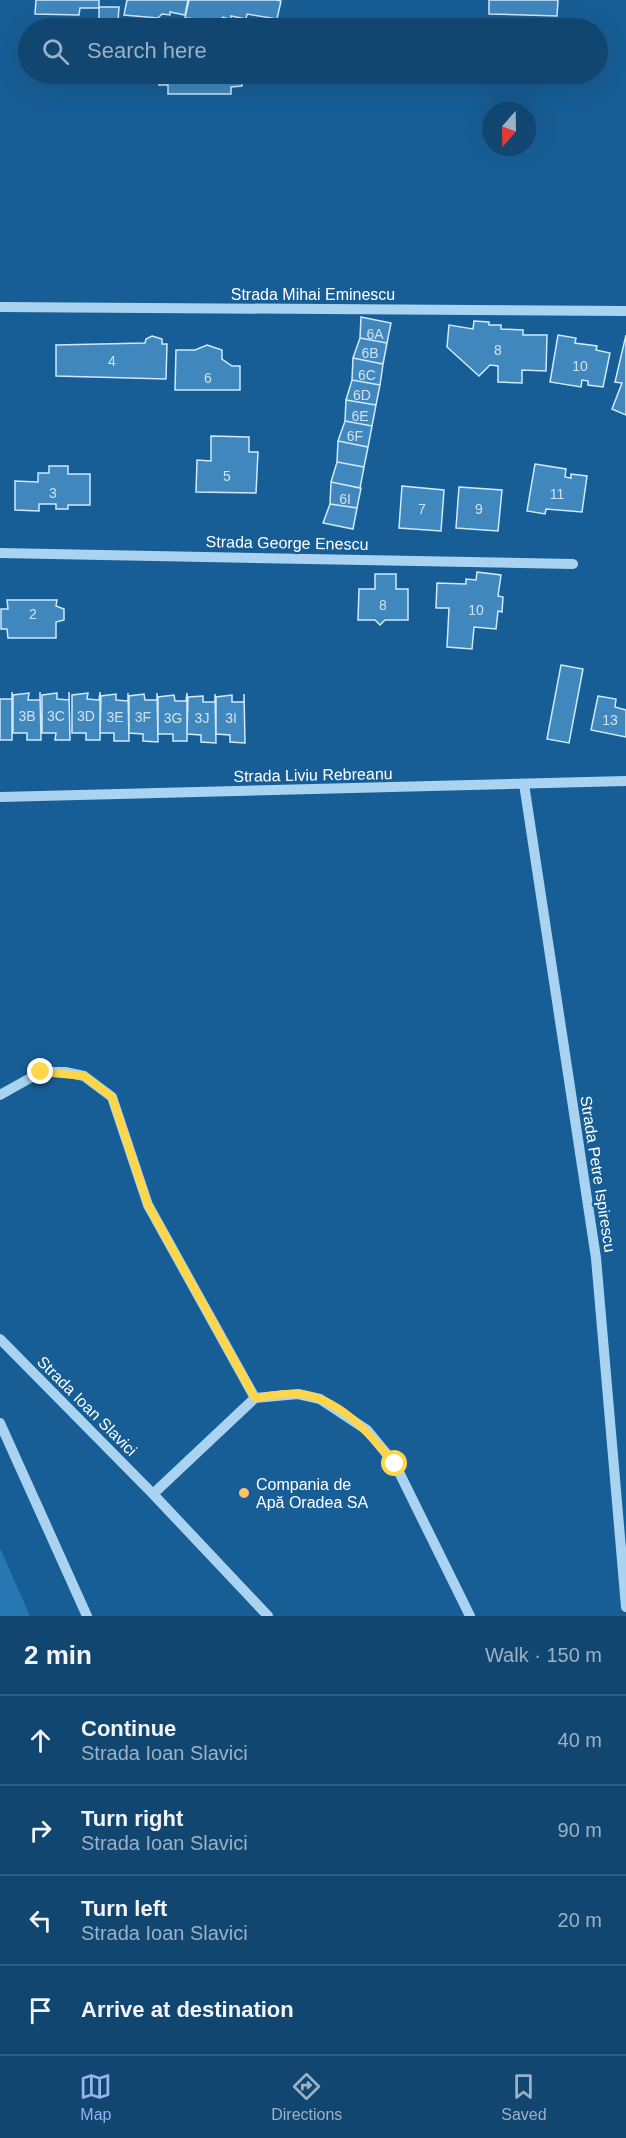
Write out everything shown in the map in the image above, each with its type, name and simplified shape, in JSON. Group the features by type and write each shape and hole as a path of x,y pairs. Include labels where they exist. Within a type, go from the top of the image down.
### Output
{"street":[{"name":"Strada Mihai Eminescu","path":"0,308 626,311"},
{"name":"Strada George Enescu","path":"0,553 573,564"},
{"name":"Strada Liviu Rebreanu","path":"0,797 626,782"},
{"name":"Strada Petre Ispirescu","path":"524,784 596,1258 626,1607"},
{"path":"0,1095 41,1072 65,1072 84,1076 112,1097 148,1205 255,1398"},
{"name":"Strada Ioan Slavici","path":"0,1339 153,1494 268,1616"},
{"path":"153,1494 255,1398 298,1394 320,1399 367,1430 395,1464 470,1616"},
{"path":"0,1423 87,1616"}],"shaded area":[{"path":"0,1548 30,1616 0,1616"}],"building":[{"path":"36,0 99,0 99,7 119,7 118,18 99,18 99,8 80,8 79,15 35,14"},
{"path":"127,0 188,0 185,15 170,12 170,15 162,14 158,18 124,15"},
{"path":"189,0 281,1 277,18 247,14 246,18 231,16 231,18 185,18"},
{"path":"489,0 558,0 557,16 489,14"},
{"path":"242,84 242,86 231,87 231,94 168,94 168,85 159,85"},
{"path":"361,317 391,323 387,343 360,338"},
{"path":"474,321 501,325 501,329 523,330 523,335 547,335 546,371 522,370 522,383 498,382 498,366 490,365 479,376 447,347 449,325 473,329"},
{"path":"558,335 576,338 575,343 597,346 596,350 610,353 603,387 588,385 588,381 582,380 581,387 550,382"},
{"path":"626,335 626,415 612,409 622,383 615,382"},
{"path":"152,336 162,339 162,344 167,344 166,379 56,376 56,345 145,343 146,339"},
{"path":"360,338 387,343 383,364 353,358"},
{"path":"207,345 222,350 222,359 232,366 240,366 240,390 175,390 176,350 195,350"},
{"path":"353,358 383,364 380,385 352,380"},
{"path":"352,380 380,385 376,405 346,400"},
{"path":"346,400 376,405 372,426 345,421"},
{"path":"345,421 372,426 368,447 338,441"},
{"path":"211,436 249,437 249,452 258,452 256,493 196,492 197,460 211,461"},
{"path":"338,441 368,447 364,467 337,462"},
{"path":"337,462 364,467 360,488 331,482"},
{"path":"535,464 566,469 565,477 571,478 571,474 587,476 582,512 546,509 545,514 527,511"},
{"path":"49,466 68,466 68,474 90,474 90,505 68,505 68,509 56,509 56,504 39,504 39,511 15,510 15,481 38,482 38,473 49,473"},
{"path":"331,482 361,488 357,508 330,504"},
{"path":"402,486 444,490 441,531 399,528"},
{"path":"459,487 502,490 498,531 456,528"},
{"path":"330,504 357,508 353,529 323,523"},
{"path":"477,572 501,575 498,596 503,597 502,612 498,611 496,629 474,627 472,649 447,647 449,608 436,608 437,583 466,584 466,579 476,580"},
{"path":"375,574 396,574 396,589 408,589 408,620 385,620 380,625 375,620 358,620 359,589 375,589"},
{"path":"7,600 57,600 56,606 64,609 64,620 56,622 56,638 8,638 7,629 1,629 1,609 8,609"},
{"path":"561,665 583,669 569,743 547,739"},
{"path":"40,692 41,740 27,740 27,733 13,733 13,695 29,693 28,700 40,700"},
{"path":"69,692 70,740 55,740 56,733 42,733 42,695 57,693 57,699 69,700"},
{"path":"100,692 100,740 86,740 86,733 72,733 72,695 88,693 87,699 99,700"},
{"path":"128,693 129,741 114,741 114,733 100,733 101,696 116,694 116,700 128,701"},
{"path":"157,693 158,742 143,741 143,734 129,733 129,696 144,694 145,700 157,700"},
{"path":"187,693 187,741 173,741 173,734 158,734 158,697 174,695 175,701 186,701"},
{"path":"215,694 216,743 201,742 201,735 187,734 188,697 203,696 203,702 215,702"},
{"path":"244,694 245,743 230,742 230,735 216,734 216,697 232,695 232,702 244,702"},
{"path":"598,696 616,699 615,707 626,710 626,737 591,730"},
{"path":"0,699 12,699 12,740 0,740"}],"place":[{"name":"Compania de Apă Oradea SA","path":"244,1493"}],"route":[{"path":"41,1072 65,1072 84,1076 112,1097 148,1205 255,1398 298,1394 320,1399 367,1430 395,1464"}]}
